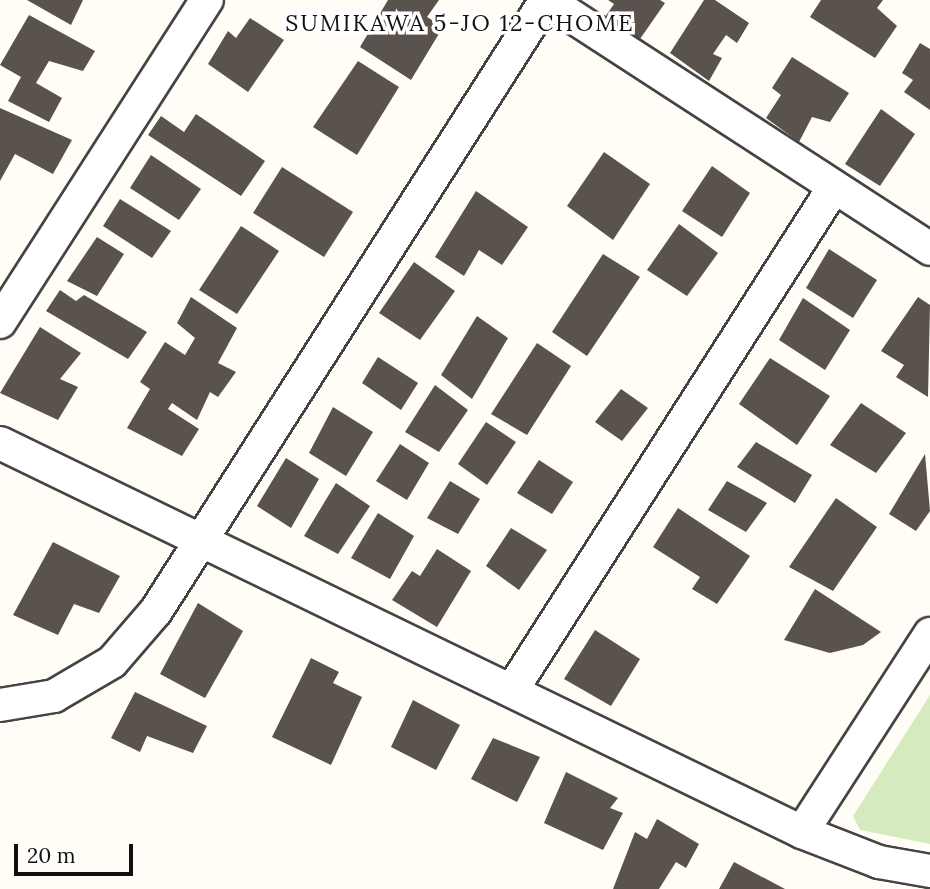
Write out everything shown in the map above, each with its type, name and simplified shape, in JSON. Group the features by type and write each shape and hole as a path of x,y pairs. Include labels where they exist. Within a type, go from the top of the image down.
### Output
{"street":[{"path":"0,322 207,0"},
{"path":"0,705 54,696 112,662 156,611 199,538 547,0 930,249"},
{"path":"512,690 834,187"},
{"path":"0,443 802,832 879,862 930,871"},
{"path":"802,832 930,634"}],"green space":[{"path":"930,695 930,844 860,830 853,816"}],"building":[{"path":"27,0 83,0 71,25"},
{"path":"388,0 439,0 427,17 443,27 411,80 360,47"},
{"path":"608,0 660,0 665,3 640,39 605,17 614,4"},
{"path":"704,0 715,0 749,23 737,43 726,35 713,54 722,58 709,81 670,53"},
{"path":"821,0 883,0 877,8 897,26 875,58 810,17"},
{"path":"29,15 95,51 83,71 49,61 36,83 62,98 49,122 8,101 21,77 0,65"},
{"path":"250,18 284,40 248,92 208,64 228,31 236,38"},
{"path":"920,43 930,49 930,110 904,92 913,80 902,73"},
{"path":"792,57 849,93 830,122 812,117 799,142 766,118 781,95 772,88"},
{"path":"358,61 399,87 357,155 313,127"},
{"path":"0,108 72,140 53,174 15,154 0,181"},
{"path":"881,109 915,134 880,186 845,164"},
{"path":"196,114 265,161 241,196 148,135 161,116 184,132"},
{"path":"604,152 650,184 613,240 567,206"},
{"path":"151,155 201,189 179,220 130,188"},
{"path":"712,166 750,193 722,237 682,211"},
{"path":"282,167 353,212 324,257 253,213"},
{"path":"476,191 528,227 502,265 479,250 464,276 435,257"},
{"path":"120,199 171,231 152,258 103,226"},
{"path":"679,224 718,253 687,296 647,270"},
{"path":"241,226 279,251 237,314 199,290"},
{"path":"97,237 124,254 97,296 67,281"},
{"path":"829,249 877,280 853,318 806,288"},
{"path":"603,254 640,277 587,356 552,332"},
{"path":"414,262 455,291 420,340 379,313"},
{"path":"60,290 76,301 84,295 147,332 128,359 46,311"},
{"path":"191,297 237,328 218,363 236,372 218,397 210,392 197,420 172,403 168,409 199,429 182,456 127,428 150,389 140,382 165,342 185,355 195,338 177,323"},
{"path":"918,297 930,305 928,397 896,377 904,365 881,351"},
{"path":"803,298 850,330 825,370 779,340"},
{"path":"477,316 508,338 472,399 441,375"},
{"path":"40,327 81,353 60,379 78,387 58,420 0,393"},
{"path":"537,343 571,366 527,435 491,414"},
{"path":"378,357 418,383 401,410 362,383"},
{"path":"770,358 830,396 797,445 739,404"},
{"path":"435,385 468,410 439,452 405,432"},
{"path":"621,389 648,408 622,441 595,422"},
{"path":"861,403 906,433 876,473 830,445"},
{"path":"333,407 373,432 346,476 309,453"},
{"path":"486,422 516,442 487,485 458,464"},
{"path":"756,442 812,475 795,503 737,467"},
{"path":"400,444 429,463 407,500 376,481"},
{"path":"925,454 930,511 916,531 889,514"},
{"path":"286,458 319,479 291,528 257,506"},
{"path":"539,460 573,482 552,514 517,493"},
{"path":"450,481 480,499 458,534 427,518"},
{"path":"727,481 767,503 746,532 708,510"},
{"path":"336,483 370,506 338,554 304,536"},
{"path":"836,498 877,527 833,591 789,567"},
{"path":"678,508 750,556 717,604 692,589 700,577 653,547"},
{"path":"378,513 414,536 390,579 351,558"},
{"path":"511,528 547,550 519,590 486,566"},
{"path":"53,542 120,576 99,613 74,604 58,635 13,615"},
{"path":"437,549 471,571 437,627 392,600 412,571 420,576"},
{"path":"815,589 881,632 863,645 830,653 784,640"},
{"path":"198,603 243,631 205,698 160,674"},
{"path":"595,630 640,659 611,706 564,679"},
{"path":"311,658 339,672 333,683 362,697 331,765 272,737"},
{"path":"135,692 207,726 193,753 147,736 140,752 111,738"},
{"path":"413,700 460,725 436,770 391,747"},
{"path":"493,738 540,757 517,802 471,779"},
{"path":"566,772 618,798 610,808 623,813 603,850 544,823"},
{"path":"657,819 699,844 686,868 676,862 659,889 613,889 635,832 647,839"},
{"path":"734,862 785,889 719,889"}],"district":[{"name":"SUMIKAWA 5-JO 12-CHOME","path":"460,23"}]}
